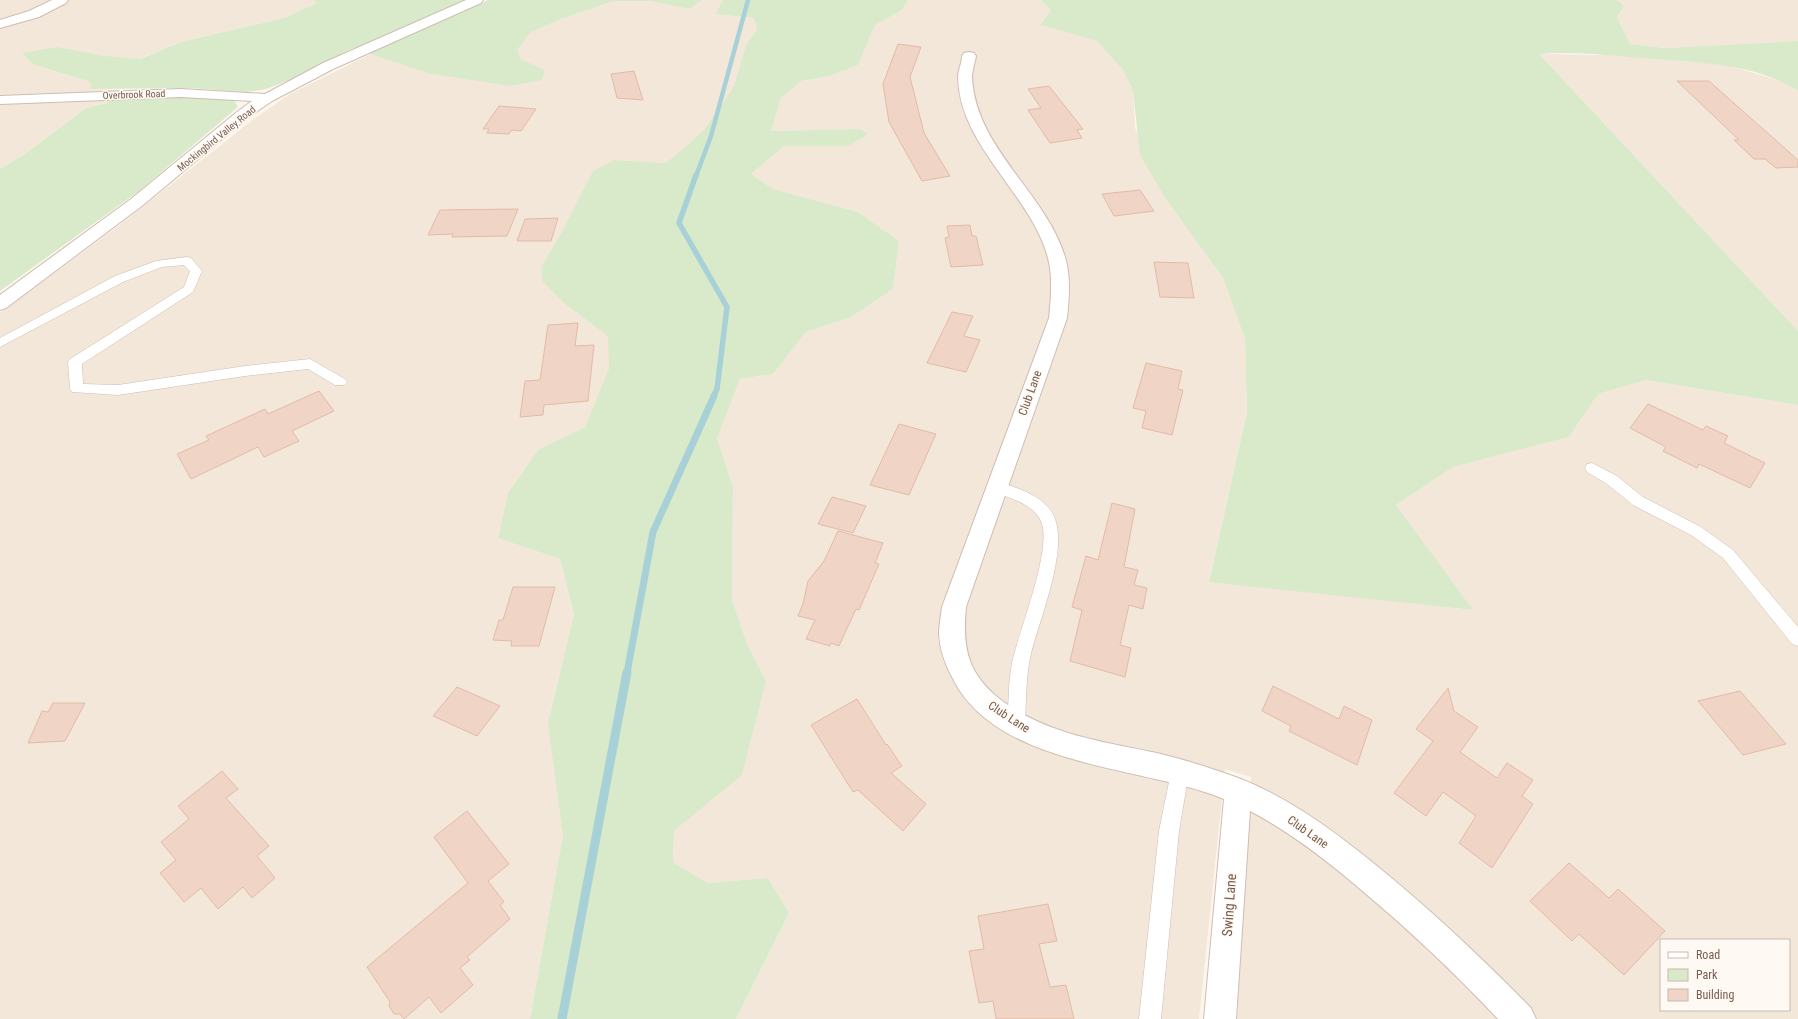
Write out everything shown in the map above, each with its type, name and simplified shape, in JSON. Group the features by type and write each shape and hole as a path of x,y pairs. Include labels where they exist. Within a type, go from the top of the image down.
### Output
{"street":[{"path":"0,24 34,14 62,0"},
{"name":"Mockingbird Valley Road","path":"0,304 137,202 242,115 284,87 477,0"},
{"name":"Club Lane","path":"969,56 965,76 968,97 976,120 984,136 1031,207 1051,242 1058,263 1061,288 1058,318 954,607 951,628 952,642 958,667 968,683 981,698 996,711 1024,729 1065,745 1180,772 1238,791 1284,815 1321,840 1405,907 1480,977 1520,1019"},
{"name":"Overbrook Road","path":"0,100 180,93 267,98"},
{"name":"Swing Lane","path":"1220,1019 1238,791"}],"lane":[{"path":"0,343 119,279 160,264 187,261 196,272 189,289 75,362 77,389 118,390 245,371 310,364 340,382"},
{"path":"1592,468 1612,480 1638,501 1696,531 1728,554 1798,639"},
{"path":"996,487 1043,510 1049,521 1048,566 1030,622 1021,659 1016,724"},
{"path":"1150,1019 1169,831 1180,772"}],"shaded area":[{"path":"0,0 312,0 317,3 284,18 181,42 139,59 22,53 32,64 91,82 90,89 119,90 108,103 86,108 25,154 0,169"},
{"path":"702,0 723,0 715,14 754,18 757,30 746,45 734,86 704,130 666,163 615,160 564,228 541,267 565,304 609,336 609,368 585,427 538,450 508,493 498,538 560,559 574,614 550,714 563,835 530,1019 0,1019 0,313 117,227 254,119 290,94 371,54 427,73 544,70 521,59 517,50 530,33 561,19 614,1 649,1 690,9"},
{"path":"908,0 1040,0 1051,10 1040,25 1097,41 1123,70 1133,91 1135,128 1166,199 1223,278 1245,339 1247,412 1209,581 1472,610 1396,505 1453,467 1569,437 1598,394 1646,380 1798,405 1798,1019 1237,1019 1251,777 1225,769 1199,1019 736,1019 789,913 768,878 708,883 673,862 674,831 742,774 766,681 747,644 732,600 733,487 717,438 740,379 773,374 806,332 851,317 893,289 899,241 858,212 773,189 751,174 784,146 849,146 860,129 771,131 781,98 801,81 830,76 858,65 875,25 902,10"},
{"path":"1617,0 1798,0 1798,41 1665,48 1630,44 1617,17 1624,6"},
{"path":"1539,54 1605,55 1723,64 1784,82 1798,91 1798,331"}],"green space":[{"path":"312,0 467,0 458,4 476,6 488,0 702,0 690,9 649,1 614,1 561,19 530,33 517,50 521,59 545,70 542,80 510,86 427,73 353,48 292,79 266,89 247,92 191,88 90,89 91,82 32,64 22,53 57,47 104,56 140,59 181,42 284,18 317,3"},
{"path":"723,0 908,0 902,10 875,25 858,65 830,76 801,81 781,98 771,131 860,129 868,134 849,146 784,146 751,174 773,189 858,212 899,241 893,289 851,317 806,332 773,374 740,379 717,438 733,487 732,600 747,644 766,681 742,775 674,831 673,862 708,883 768,878 789,913 736,1019 530,1019 563,835 548,723 574,614 560,559 498,538 508,493 538,450 585,427 609,368 608,336 565,304 543,282 541,267 564,228 593,171 615,160 666,163 704,130 734,86 746,45 757,30 754,18 715,14"},
{"path":"1040,0 1617,0 1624,6 1617,17 1630,44 1665,48 1798,41 1798,91 1781,81 1762,74 1722,65 1589,54 1539,54 1798,331 1798,405 1646,380 1598,394 1569,437 1453,467 1396,505 1473,610 1209,582 1247,412 1245,339 1223,278 1166,199 1140,155 1133,91 1123,70 1097,41 1040,25 1051,10"},
{"path":"111,97 227,97 235,102 238,107 139,191 0,291 0,169 25,154 86,108 108,103"}],"building":[{"path":"898,44 921,47 910,77 924,133 950,176 922,181 889,122 883,84"},
{"path":"634,71 643,100 617,98 611,74"},
{"path":"1677,81 1709,81 1798,160 1798,167 1776,168 1765,159 1754,159 1734,140 1739,140"},
{"path":"1049,86 1083,129 1077,130 1082,138 1050,143 1028,110 1041,108 1028,89"},
{"path":"499,106 536,109 521,131 512,130 509,134 487,133 489,129 483,129"},
{"path":"1140,190 1154,211 1114,216 1102,194"},
{"path":"518,209 507,236 452,237 453,234 428,235 440,210"},
{"path":"558,218 551,241 517,241 525,219"},
{"path":"970,225 972,236 976,236 983,265 951,267 945,238 949,237 947,226"},
{"path":"1154,262 1188,263 1194,298 1160,297"},
{"path":"952,312 973,316 964,336 980,340 966,372 927,363"},
{"path":"578,323 575,346 594,345 588,401 544,405 543,415 520,417 525,381 540,380 548,325"},
{"path":"1146,363 1182,371 1178,389 1183,390 1172,435 1142,428 1146,411 1133,408"},
{"path":"319,391 334,411 292,431 299,441 264,457 258,447 191,479 177,454 209,440 206,436 265,409 268,414"},
{"path":"1648,404 1703,430 1706,426 1728,436 1724,443 1765,463 1750,488 1699,464 1697,468 1663,451 1666,447 1630,428"},
{"path":"899,424 936,434 909,495 870,485"},
{"path":"832,497 866,506 853,533 818,524"},
{"path":"1112,503 1135,509 1124,567 1138,570 1134,585 1147,588 1143,609 1129,605 1120,645 1131,648 1125,677 1070,661 1082,610 1072,607 1086,556 1098,560"},
{"path":"838,531 883,543 875,563 879,564 859,610 856,609 839,646 831,643 830,646 806,639 815,620 798,616 803,604 808,581 824,561"},
{"path":"513,587 555,587 539,646 511,646 512,641 493,640 499,620 503,620"},
{"path":"1273,686 1339,719 1344,706 1372,720 1357,765 1289,731 1291,726 1262,711"},
{"path":"457,687 500,706 477,736 433,716"},
{"path":"1448,688 1454,711 1478,727 1460,752 1497,778 1507,763 1533,780 1522,796 1533,804 1492,868 1459,843 1476,816 1443,792 1426,816 1394,793 1433,741 1416,729"},
{"path":"1740,691 1786,744 1743,755 1698,701"},
{"path":"857,699 886,745 887,744 902,766 891,773 926,804 903,831 858,790 853,792 811,725"},
{"path":"53,703 85,703 65,741 28,743 42,711 48,712"},
{"path":"222,771 238,789 226,798 269,846 257,856 275,878 252,898 243,887 218,909 201,888 184,902 160,873 176,860 161,842 189,819 178,806"},
{"path":"467,811 509,864 488,881 504,902 500,905 510,919 467,957 470,960 460,968 473,985 441,1013 429,997 404,1019 400,1014 394,1014 389,1006 390,1002 367,967 468,883 434,837"},
{"path":"1569,863 1609,898 1618,889 1665,931 1624,975 1579,934 1572,941 1530,901"},
{"path":"1048,904 1057,941 1039,944 1050,987 1066,985 1074,1019 996,1019 993,1001 979,1003 969,951 984,949 978,916"}],"waterway":[{"path":"696,176 711,136 748,0"},
{"path":"696,175 679,223 727,307 717,389 713,397"},
{"path":"627,673 653,532 714,396"},
{"path":"562,1019 627,672"}]}
